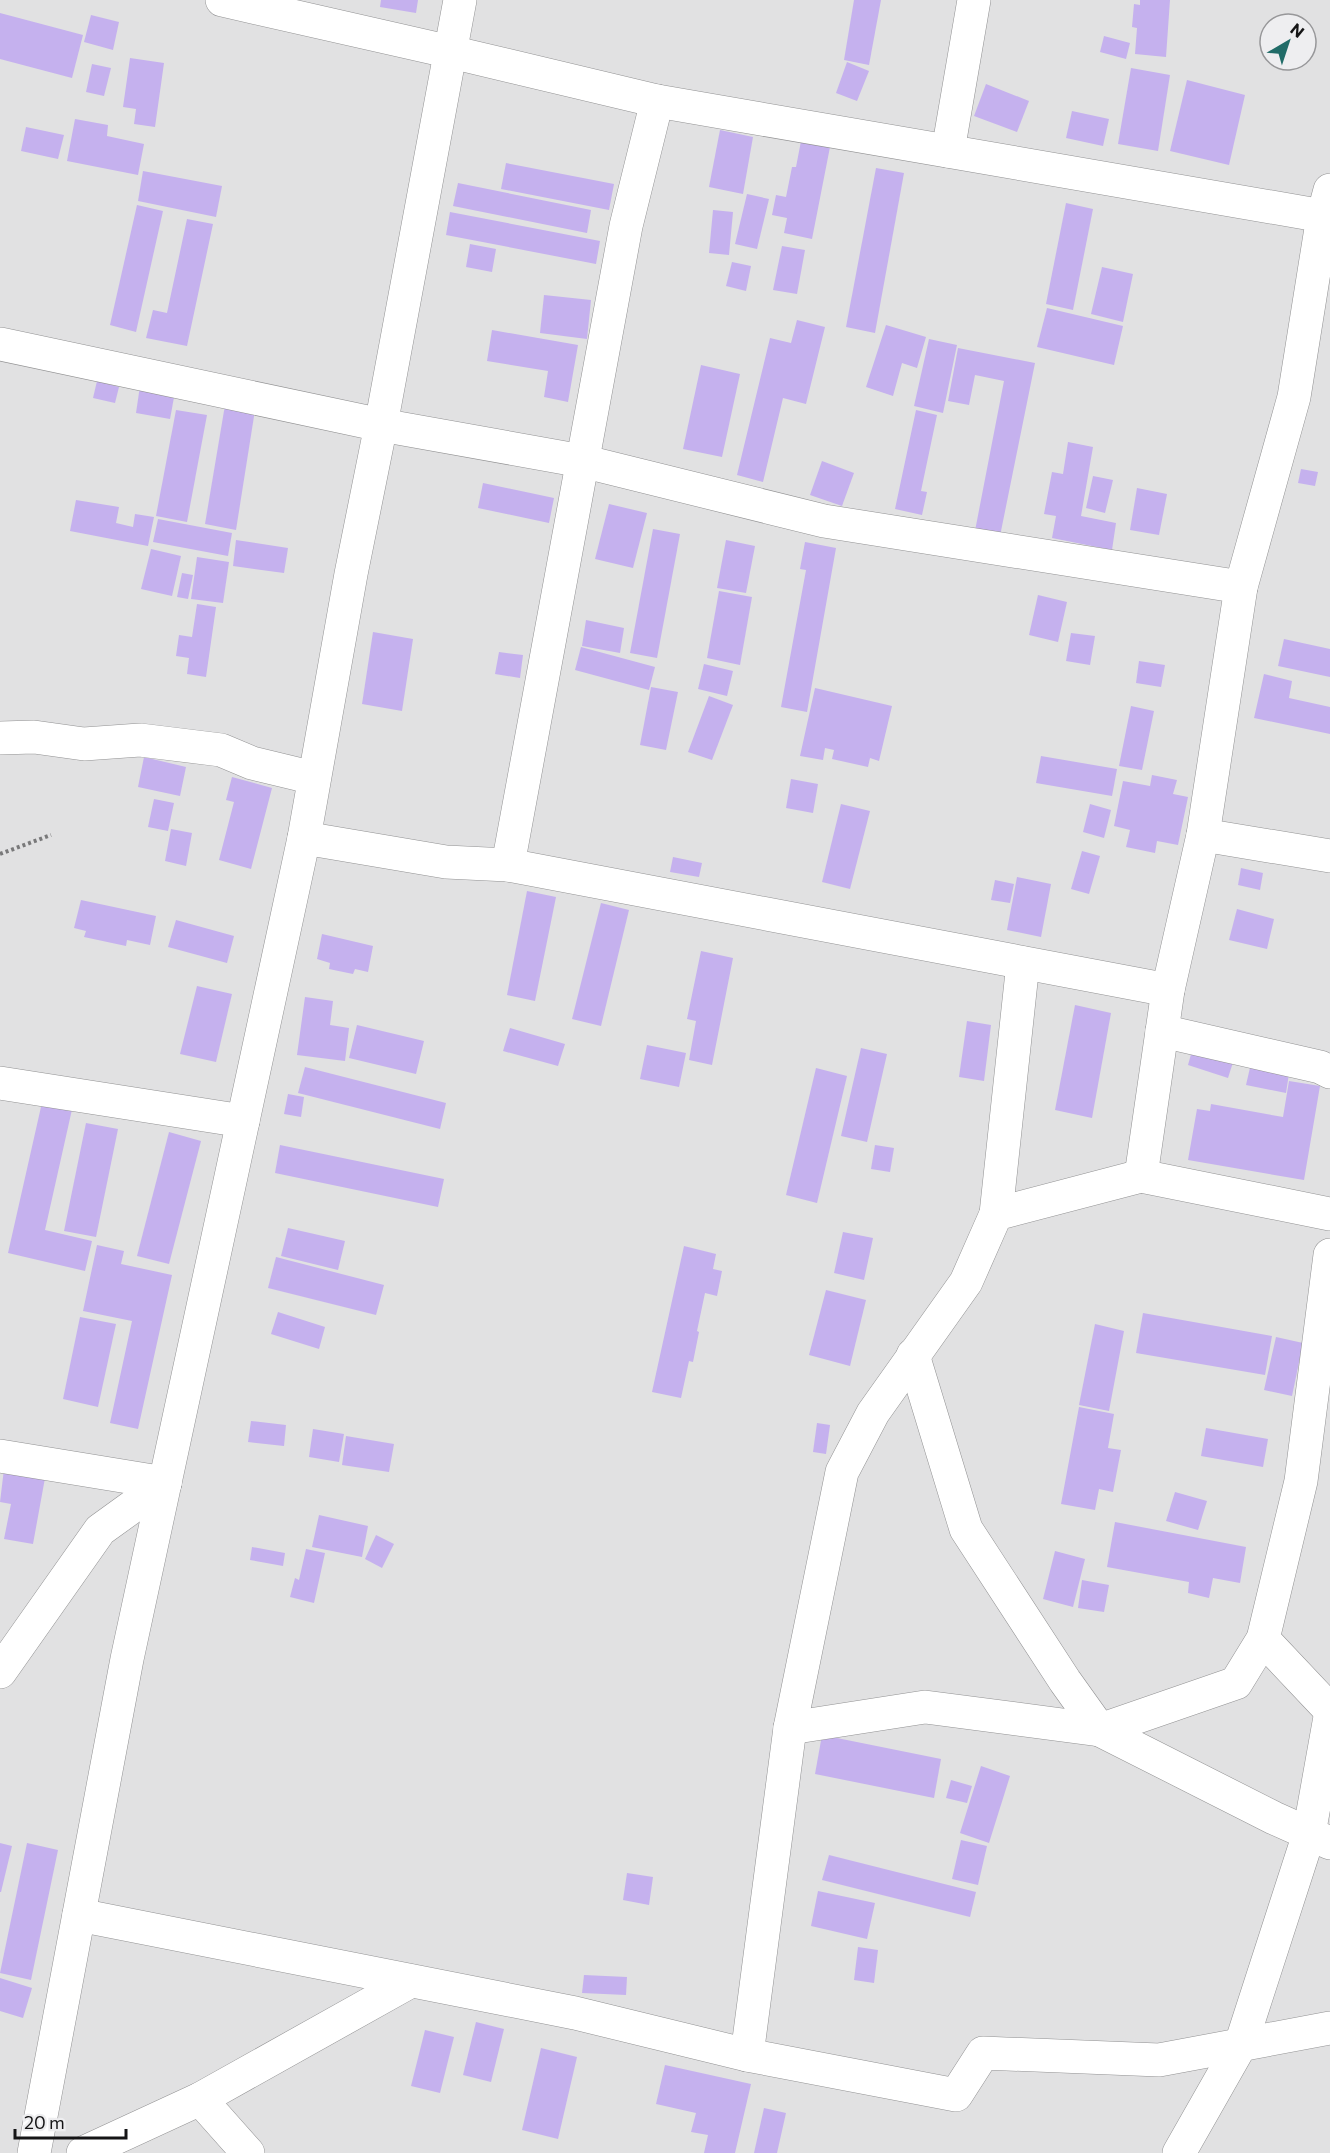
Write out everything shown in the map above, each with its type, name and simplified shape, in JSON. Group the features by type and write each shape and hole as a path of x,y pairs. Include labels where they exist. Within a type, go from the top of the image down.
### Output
{"street":[{"path":"222,0 657,101 948,151 1327,203 1294,397 1242,587 1203,835 1168,990 1142,1176"},
{"path":"34,2153 127,1659 304,838 351,574 460,0"},
{"path":"948,151 974,0"},
{"path":"508,866 626,226 657,101"},
{"path":"0,344 381,425 582,461 824,521 1242,587"},
{"path":"0,738 34,737 84,744 140,740 222,750 252,764 314,778"},
{"path":"1203,835 1330,856"},
{"path":"304,838 446,862 508,866 1168,990"},
{"path":"747,2055 790,1728 842,1472 873,1413 966,1282 996,1214 1023,963"},
{"path":"1162,1031 1320,1067 1330,1072"},
{"path":"0,1083 243,1122"},
{"path":"996,1214 1142,1176 1330,1214"},
{"path":"1100,1730 1236,1683 1263,1639 1300,1481 1329,1269"},
{"path":"913,1356 966,1529 1065,1681 1100,1730"},
{"path":"0,1456 165,1483"},
{"path":"0,1672 100,1530 165,1483"},
{"path":"1263,1639 1330,1710"},
{"path":"790,1728 925,1707 1100,1730 1319,1838"},
{"path":"1179,2153 1241,2044 1319,1838 1330,1717"},
{"path":"79,1915 575,2013 747,2055 957,2094 983,2054 1159,2060 1330,2028"},
{"path":"83,2153 200,2099 411,1981"},
{"path":"200,2099 248,2153"}],"path":[{"path":"0,854 51,835"}],"building":[{"path":"381,0 418,0 416,13 380,7"},
{"path":"854,0 881,0 869,65 844,60"},
{"path":"1140,0 1170,0 1166,57 1135,54 1137,28 1132,27 1134,4 1140,5"},
{"path":"0,13 83,35 72,78 0,59"},
{"path":"91,15 119,22 113,50 84,42"},
{"path":"1104,36 1130,43 1126,59 1100,52"},
{"path":"130,58 164,63 155,127 134,124 136,109 123,107"},
{"path":"847,62 869,71 857,101 836,93"},
{"path":"92,64 111,68 104,96 86,92"},
{"path":"1131,68 1170,75 1158,151 1118,144"},
{"path":"1187,80 1245,95 1229,165 1170,151"},
{"path":"986,84 1029,101 1017,132 974,116"},
{"path":"1072,111 1109,119 1103,146 1066,138"},
{"path":"75,119 108,125 107,136 144,144 138,175 67,161"},
{"path":"26,127 64,135 58,159 21,151"},
{"path":"720,130 753,137 743,194 709,187"},
{"path":"801,141 830,147 812,239 784,233 787,218 772,215 776,195 786,197 792,167 796,167"},
{"path":"506,163 614,184 609,210 501,189"},
{"path":"876,168 904,173 875,333 846,327"},
{"path":"143,171 222,186 216,217 138,201"},
{"path":"458,183 591,210 587,233 453,206"},
{"path":"747,194 769,199 757,249 735,244"},
{"path":"1066,203 1093,209 1073,310 1046,304"},
{"path":"137,205 163,211 136,332 110,325"},
{"path":"713,210 733,212 729,255 709,253"},
{"path":"450,212 600,241 596,264 446,235"},
{"path":"187,219 213,224 187,346 146,338 153,310 167,313"},
{"path":"470,244 496,249 492,272 466,267"},
{"path":"782,246 805,250 797,294 773,290"},
{"path":"732,262 751,266 746,291 726,286"},
{"path":"1102,267 1133,274 1123,322 1091,314"},
{"path":"544,295 591,300 587,339 540,333"},
{"path":"1047,308 1123,326 1114,365 1037,347"},
{"path":"797,320 825,327 806,404 783,398 763,482 737,475 770,338 791,343"},
{"path":"886,325 926,337 917,368 902,363 893,396 866,387"},
{"path":"492,330 578,345 568,402 544,397 548,371 487,361"},
{"path":"929,339 957,345 943,413 914,406"},
{"path":"958,348 1035,363 999,541 974,536 1004,381 975,375 969,405 948,401"},
{"path":"701,365 740,374 722,457 683,449"},
{"path":"97,381 119,387 115,403 93,398"},
{"path":"140,386 175,392 170,419 136,413"},
{"path":"225,405 255,410 236,530 205,524"},
{"path":"176,410 207,415 187,522 156,516"},
{"path":"916,410 937,415 921,491 927,492 922,515 895,509"},
{"path":"1068,442 1093,447 1081,516 1116,523 1112,550 1052,538 1056,516 1044,514 1052,472 1063,474"},
{"path":"822,461 854,473 842,506 810,495"},
{"path":"1301,469 1318,472 1315,486 1298,483"},
{"path":"1093,476 1113,480 1105,513 1086,508"},
{"path":"483,483 554,498 549,523 478,508"},
{"path":"1137,488 1167,494 1159,535 1130,530"},
{"path":"76,500 119,507 116,523 133,527 135,514 154,517 148,546 70,531"},
{"path":"609,504 647,513 633,568 595,559"},
{"path":"158,519 232,533 228,556 153,542"},
{"path":"653,529 680,534 657,658 630,653"},
{"path":"236,540 288,548 284,573 233,566"},
{"path":"726,540 755,546 746,593 717,588"},
{"path":"805,542 836,548 807,712 781,707 806,570 800,569"},
{"path":"151,549 181,556 172,596 141,589"},
{"path":"197,557 229,562 223,603 191,599"},
{"path":"182,573 193,575 188,599 177,597"},
{"path":"719,591 752,597 740,665 707,658"},
{"path":"1038,595 1067,602 1058,642 1029,635"},
{"path":"197,604 216,607 206,677 187,674 189,658 176,656 179,635 192,637"},
{"path":"586,620 624,628 620,653 582,646"},
{"path":"373,632 413,639 402,711 362,704"},
{"path":"1071,633 1095,636 1090,665 1066,661"},
{"path":"1284,639 1330,649 1330,677 1278,666"},
{"path":"581,647 655,667 649,690 575,670"},
{"path":"499,652 523,655 520,678 495,674"},
{"path":"1139,661 1165,665 1161,687 1136,683"},
{"path":"704,664 733,671 727,696 698,689"},
{"path":"1264,674 1292,681 1289,698 1330,707 1330,734 1254,718"},
{"path":"651,687 678,692 666,750 640,745"},
{"path":"815,688 892,706 879,761 870,758 868,767 832,759 834,750 825,748 823,760 800,756"},
{"path":"709,696 733,705 712,760 688,752"},
{"path":"1131,706 1154,711 1142,770 1119,766"},
{"path":"1041,756 1117,769 1112,796 1036,783"},
{"path":"144,757 186,767 180,796 138,787"},
{"path":"1152,775 1177,780 1173,794 1188,797 1178,845 1157,841 1155,853 1126,847 1130,830 1114,826 1123,781 1150,786"},
{"path":"232,777 272,788 251,869 219,860 234,802 226,800"},
{"path":"791,779 818,784 813,813 786,808"},
{"path":"154,799 174,803 168,831 148,827"},
{"path":"841,804 870,811 850,889 822,882"},
{"path":"1090,804 1111,810 1104,838 1083,832"},
{"path":"171,829 192,833 186,866 165,861"},
{"path":"1082,851 1100,856 1089,894 1071,889"},
{"path":"673,857 702,863 699,877 670,872"},
{"path":"1241,868 1263,873 1260,890 1238,885"},
{"path":"1017,877 1051,884 1041,937 1007,930"},
{"path":"995,880 1014,884 1010,903 991,900"},
{"path":"527,891 556,897 535,1001 507,995"},
{"path":"81,900 156,916 150,945 127,940 126,946 84,937 86,931 74,928"},
{"path":"601,903 629,910 601,1026 572,1019"},
{"path":"1237,909 1274,919 1267,949 1229,940"},
{"path":"176,920 234,936 227,963 168,947"},
{"path":"322,934 373,946 368,972 355,969 353,974 329,969 330,963 317,959"},
{"path":"701,951 733,958 712,1065 689,1060 696,1021 687,1019"},
{"path":"197,986 232,994 216,1062 180,1054"},
{"path":"305,997 333,1001 330,1025 349,1028 345,1061 297,1055"},
{"path":"1075,1005 1111,1013 1092,1118 1055,1110"},
{"path":"967,1021 991,1025 984,1081 959,1077"},
{"path":"357,1025 424,1041 416,1074 349,1058"},
{"path":"510,1028 565,1044 558,1066 503,1051"},
{"path":"647,1045 686,1053 679,1087 640,1079"},
{"path":"1193,1047 1234,1059 1228,1078 1188,1065"},
{"path":"861,1048 887,1054 867,1142 841,1136"},
{"path":"1252,1059 1290,1067 1286,1093 1246,1085"},
{"path":"305,1067 446,1103 440,1129 298,1093"},
{"path":"816,1068 847,1076 817,1203 786,1195"},
{"path":"1289,1081 1320,1086 1304,1180 1188,1160 1197,1109 1210,1111 1211,1104 1283,1117"},
{"path":"288,1094 304,1097 301,1117 284,1114"},
{"path":"43,1098 73,1105 45,1230 92,1241 85,1271 8,1253"},
{"path":"86,1123 118,1129 96,1237 64,1231"},
{"path":"169,1132 201,1141 169,1264 137,1256"},
{"path":"280,1145 444,1179 438,1207 275,1173"},
{"path":"875,1145 894,1148 890,1172 871,1169"},
{"path":"288,1228 345,1241 338,1270 281,1256"},
{"path":"843,1232 873,1238 864,1280 834,1273"},
{"path":"97,1245 124,1251 121,1264 172,1275 138,1429 110,1423 132,1321 83,1311"},
{"path":"684,1246 716,1254 713,1269 722,1271 717,1296 705,1293 693,1362 689,1361 681,1398 652,1392"},
{"path":"276,1257 384,1285 376,1315 268,1288"},
{"path":"826,1290 866,1300 850,1366 809,1355"},
{"path":"278,1312 325,1327 319,1349 271,1334"},
{"path":"1143,1313 1272,1336 1265,1375 1136,1353"},
{"path":"80,1317 116,1324 98,1407 63,1399"},
{"path":"1095,1324 1124,1331 1109,1411 1079,1405"},
{"path":"1276,1337 1303,1343 1292,1396 1264,1390"},
{"path":"1079,1407 1114,1414 1108,1448 1121,1450 1113,1492 1099,1489 1095,1510 1061,1504"},
{"path":"251,1421 286,1425 284,1446 248,1442"},
{"path":"817,1423 830,1425 826,1454 813,1452"},
{"path":"1206,1428 1268,1439 1263,1467 1201,1456"},
{"path":"313,1429 344,1434 339,1462 309,1457"},
{"path":"346,1436 394,1444 389,1472 342,1465"},
{"path":"4,1469 45,1478 33,1544 4,1539 11,1504 0,1502"},
{"path":"1175,1492 1207,1501 1198,1530 1166,1521"},
{"path":"319,1515 368,1526 362,1557 312,1547"},
{"path":"1115,1522 1246,1547 1240,1583 1213,1578 1209,1598 1188,1593 1189,1582 1107,1567"},
{"path":"376,1535 394,1544 382,1568 365,1559"},
{"path":"252,1547 285,1553 283,1566 250,1560"},
{"path":"306,1549 325,1553 314,1603 290,1597 295,1578 299,1580"},
{"path":"1055,1551 1085,1559 1073,1607 1043,1599"},
{"path":"1082,1580 1109,1585 1104,1612 1078,1608"},
{"path":"822,1735 941,1759 934,1798 815,1774"},
{"path":"981,1766 1010,1776 989,1843 960,1833"},
{"path":"951,1780 972,1786 967,1803 946,1798"},
{"path":"961,1840 987,1846 978,1885 952,1879"},
{"path":"0,1843 12,1846 1,1892 0,1892"},
{"path":"27,1843 58,1850 31,1980 0,1973"},
{"path":"829,1855 976,1892 970,1917 822,1880"},
{"path":"627,1873 653,1877 649,1905 623,1900"},
{"path":"818,1891 875,1903 867,1939 811,1926"},
{"path":"858,1947 878,1950 874,1983 854,1980"},
{"path":"584,1975 627,1977 626,1995 582,1993"},
{"path":"0,1978 32,1988 23,2018 0,2011"},
{"path":"476,2022 504,2029 491,2082 463,2075"},
{"path":"425,2030 454,2037 440,2093 411,2086"},
{"path":"541,2048 577,2057 558,2139 522,2130"},
{"path":"665,2065 751,2084 735,2153 704,2153 708,2135 691,2132 696,2113 656,2104"},
{"path":"764,2108 786,2113 777,2153 754,2153"}]}
